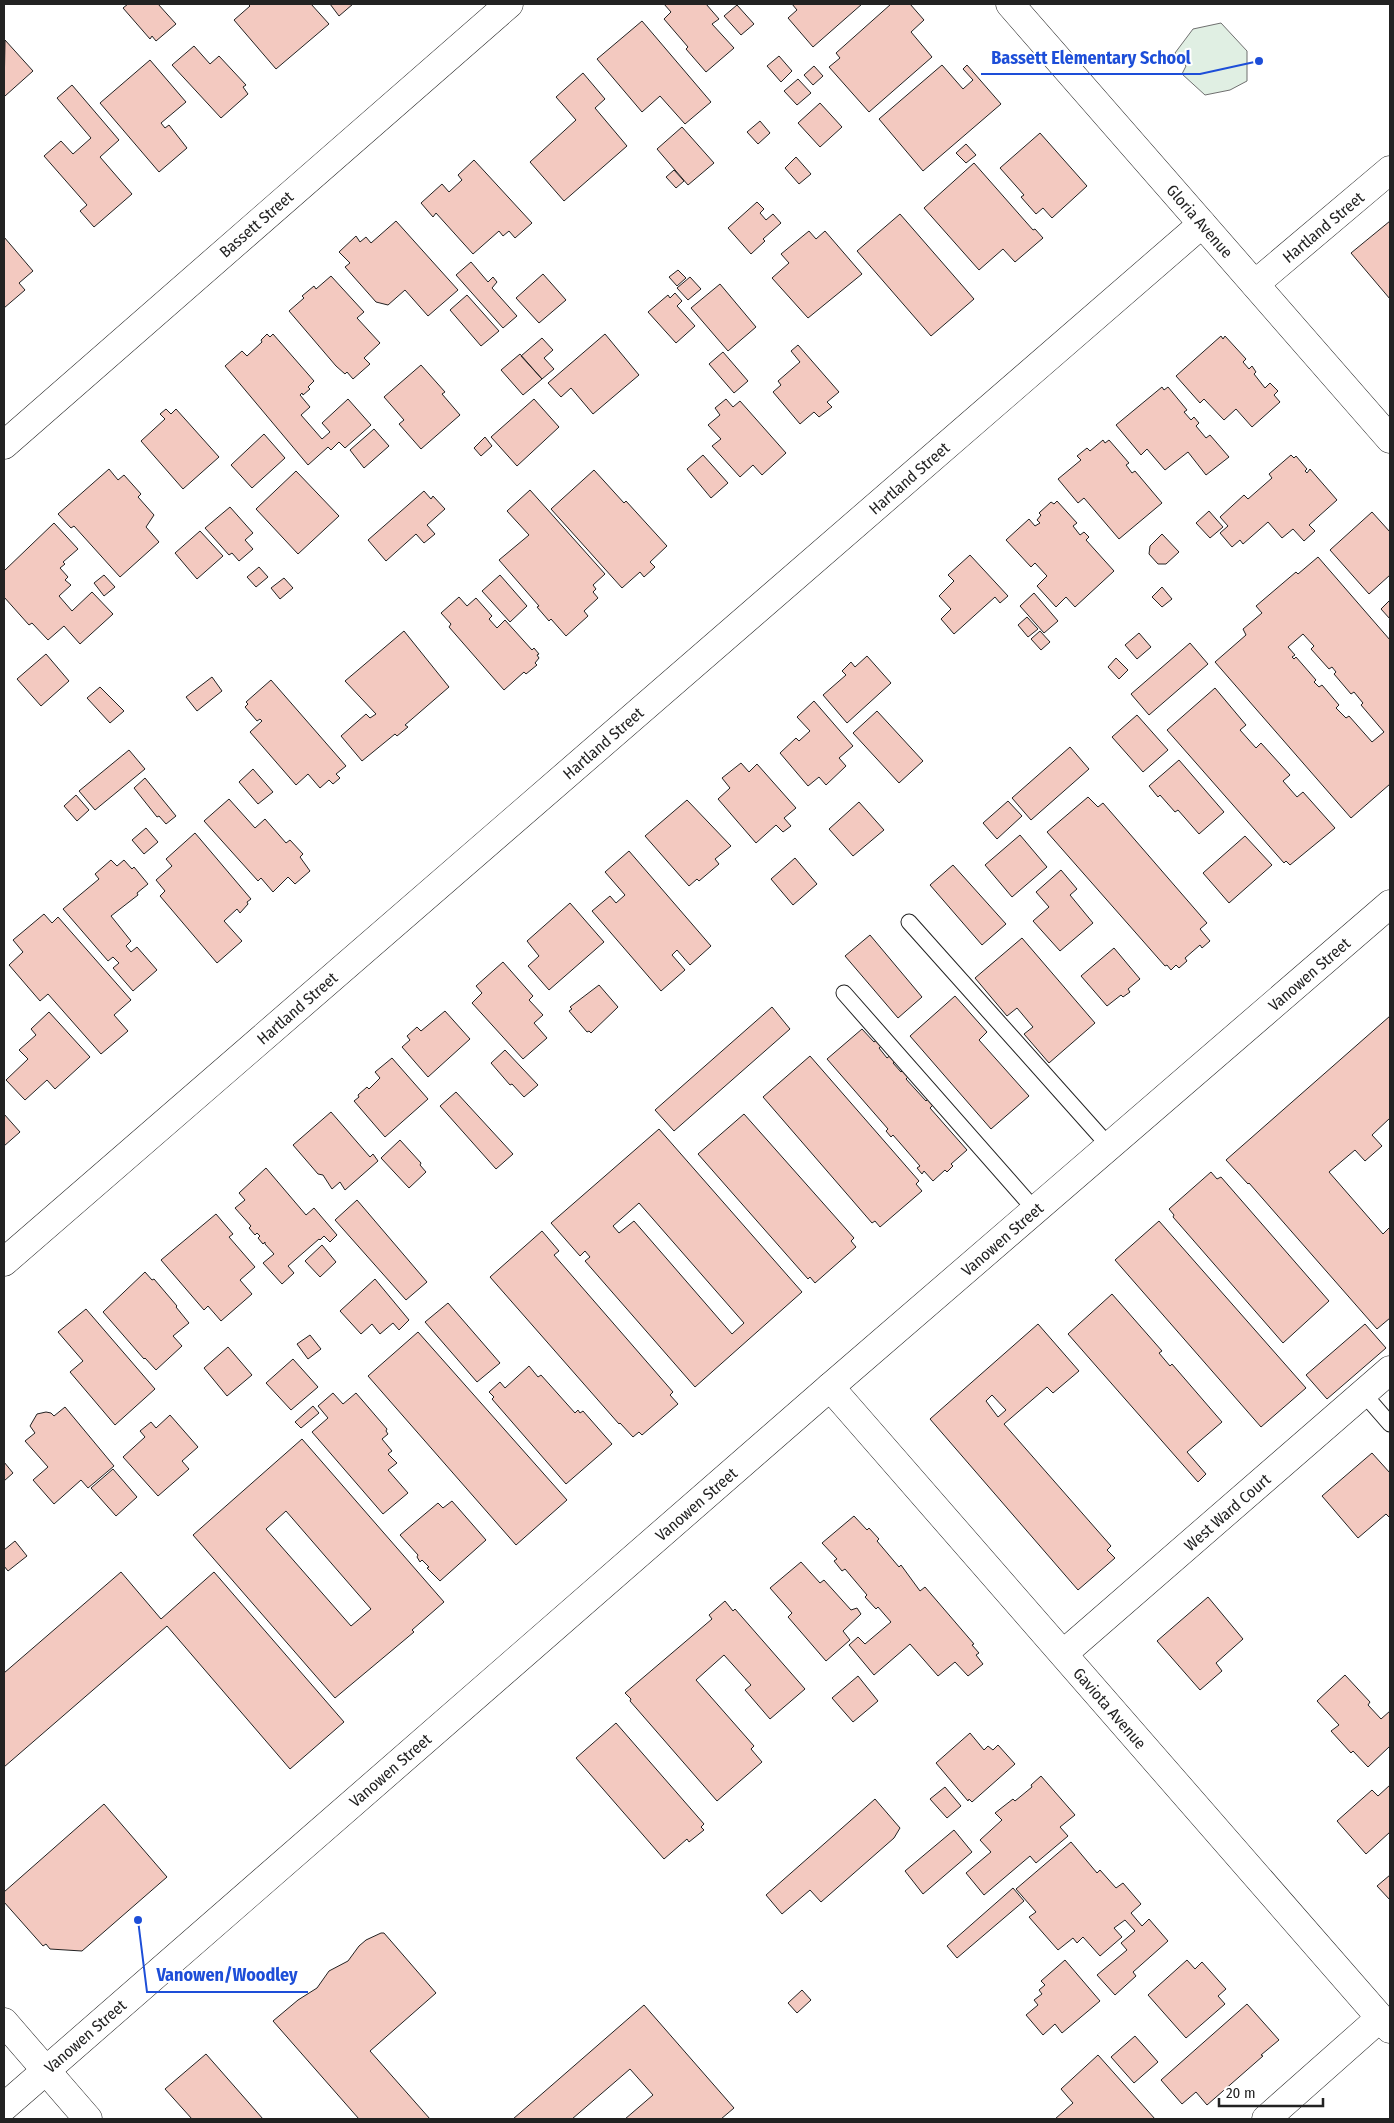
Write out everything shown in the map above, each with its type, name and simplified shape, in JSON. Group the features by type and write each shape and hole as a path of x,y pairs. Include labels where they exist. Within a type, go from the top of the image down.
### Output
{"street":[{"name":"Bassett Street","path":"4,444 509,4"},
{"name":"Gloria Avenue","path":"1010,4 1390,439"},
{"name":"Hartland Street","path":"1255,284 1390,170"},
{"name":"Hartland Street","path":"4,1262 1202,224"},
{"name":"Vanowen Street","path":"4,2107 830,1387 1390,904"},
{"name":"West Ward Court","path":"1063,1654 1390,1370"},
{"name":"Gaviota Avenue","path":"830,1387 1385,2023"},
{"path":"4,2022 88,2119"},
{"path":"1266,2119 1385,2023"}],"lane":[{"path":"909,922 1109,1146"},
{"path":"844,993 1035,1210"},
{"path":"1363,1393 1390,1424"}],"green space":[{"path":"1221,23 1247,51 1247,81 1230,90 1205,95 1182,74 1186,66 1175,53 1193,29"}],"building":[{"path":"128,4 158,4 176,24 156,41 152,36 150,39 123,8"},
{"path":"248,4 311,4 329,24 276,69 234,20 250,6"},
{"path":"330,4 353,4 339,16"},
{"path":"664,4 706,4 719,19 712,24 734,48 706,72 664,19 671,12"},
{"path":"792,4 862,4 813,47 788,18 797,10"},
{"path":"891,4 910,4 924,20 911,32 932,57 869,112 829,67 840,58 836,53"},
{"path":"737,5 754,24 741,35 724,16"},
{"path":"642,21 711,102 685,124 660,96 642,112 597,59"},
{"path":"5,40 33,71 5,96 4,95"},
{"path":"194,46 210,64 219,56 246,85 243,87 248,94 221,118 172,65"},
{"path":"779,56 792,71 781,82 767,66"},
{"path":"150,60 186,102 161,123 165,128 169,125 187,148 159,172 100,103"},
{"path":"942,65 963,89 973,80 963,69 967,65 1001,104 923,171 879,119"},
{"path":"814,66 823,76 813,85 804,75"},
{"path":"583,73 605,99 595,108 627,146 564,201 530,162 576,120 556,97"},
{"path":"798,79 811,93 797,105 784,91"},
{"path":"72,85 119,140 100,157 132,194 94,227 80,211 87,205 44,156 61,141 73,154 91,138 57,98"},
{"path":"820,103 842,127 820,147 798,123"},
{"path":"760,121 770,133 758,144 747,132"},
{"path":"682,127 714,163 688,185 657,149"},
{"path":"1040,133 1087,186 1052,218 1043,208 1036,214 1021,197 1024,195 1000,168"},
{"path":"966,144 976,155 966,163 956,153"},
{"path":"796,157 811,174 799,184 785,168"},
{"path":"474,160 532,223 515,238 509,231 503,236 499,231 473,254 436,213 433,217 421,203 442,184 449,192 462,180 458,175"},
{"path":"974,163 1033,230 1035,229 1043,238 1015,262 1003,249 979,270 924,208"},
{"path":"674,170 684,181 676,188 666,177"},
{"path":"757,202 764,209 760,213 766,220 773,214 781,223 763,239 765,241 751,254 728,228"},
{"path":"900,214 974,299 931,336 857,251"},
{"path":"396,221 458,290 428,316 405,290 388,305 376,302 345,267 350,263 339,252 356,236 360,242 366,237 371,243"},
{"path":"1390,221 1390,299 1351,253"},
{"path":"809,231 816,239 825,231 862,274 808,318 772,278 789,263 781,254"},
{"path":"4,237 33,271 19,283 25,290 4,308"},
{"path":"471,262 488,282 493,277 497,282 492,288 517,316 503,328 456,275"},
{"path":"678,270 686,278 677,286 669,277"},
{"path":"543,274 566,300 539,323 516,298"},
{"path":"331,276 364,312 357,318 380,343 364,358 370,364 353,379 347,372 345,374 336,366 289,311 314,286 316,289"},
{"path":"690,277 701,289 688,300 677,288"},
{"path":"720,284 756,327 728,351 691,308"},
{"path":"675,293 682,301 677,306 695,326 676,343 648,312 668,295 670,298"},
{"path":"467,295 499,331 481,346 450,310"},
{"path":"267,334 270,337 273,334 314,381 308,387 310,389 303,395 302,393 300,395 310,407 301,415 322,439 330,432 322,423 348,399 371,425 345,448 339,442 331,450 328,447 308,465 225,366 242,351 247,356 262,342 261,340"},
{"path":"605,334 639,375 593,414 571,388 561,397 548,383"},
{"path":"1221,336 1223,339 1225,336 1246,359 1243,362 1249,369 1252,366 1256,372 1254,374 1265,388 1270,383 1278,391 1274,395 1280,402 1252,427 1236,409 1224,420 1204,399 1200,403 1176,376"},
{"path":"542,338 553,350 544,358 554,369 542,379 521,356"},
{"path":"798,345 839,392 827,402 832,407 819,417 814,412 800,424 773,392 781,385 778,381 800,362 791,351"},
{"path":"723,352 748,381 734,393 709,364"},
{"path":"520,354 542,379 523,395 501,370"},
{"path":"421,365 445,392 442,394 460,415 421,449 399,424 404,420 384,397"},
{"path":"1162,387 1164,390 1168,387 1187,410 1184,412 1191,420 1194,417 1199,423 1196,426 1206,438 1210,435 1229,457 1206,475 1188,452 1165,470 1147,449 1141,455 1116,425"},
{"path":"534,399 559,427 517,466 491,437"},
{"path":"726,399 733,407 740,401 786,453 762,475 753,465 740,477 712,446 721,439 708,425 720,415 715,408"},
{"path":"166,409 171,414 176,409 219,457 183,489 141,441 165,419 160,414"},
{"path":"374,429 389,446 364,468 350,450"},
{"path":"264,434 285,458 252,488 231,465"},
{"path":"485,437 492,446 481,456 474,448"},
{"path":"1103,440 1105,443 1109,440 1129,463 1126,465 1132,473 1135,471 1162,503 1119,539 1084,498 1078,503 1058,479 1081,460 1077,456 1087,448 1090,451"},
{"path":"703,455 728,483 711,498 687,469"},
{"path":"1291,455 1294,458 1296,456 1307,469 1305,471 1307,473 1310,469 1337,500 1309,525 1315,531 1304,541 1293,529 1282,538 1268,522 1243,544 1240,540 1232,547 1220,533 1228,526 1220,517 1244,495 1248,499 1272,478 1269,474"},
{"path":"109,469 118,480 124,475 141,494 138,497 154,515 146,527 159,542 120,577 74,526 71,528 58,514"},
{"path":"594,470 624,503 626,501 667,546 650,562 655,567 644,577 640,572 622,588 551,509"},
{"path":"296,471 339,516 298,554 256,509"},
{"path":"530,490 605,574 593,585 596,589 593,592 598,598 584,611 588,616 566,636 551,619 549,621 537,607 539,606 499,560 529,535 507,511"},
{"path":"424,491 431,499 433,496 445,509 427,525 435,534 424,543 416,534 386,561 368,540"},
{"path":"1057,501 1077,523 1073,526 1080,535 1084,532 1089,537 1086,540 1114,571 1075,607 1066,597 1056,607 1037,586 1047,576 1035,563 1031,567 1006,540 1029,519 1035,526 1040,523 1037,520 1041,515 1039,513 1051,502 1054,504"},
{"path":"230,507 253,533 245,540 253,549 239,561 232,553 229,555 205,528"},
{"path":"1209,511 1223,527 1210,538 1196,523"},
{"path":"1372,512 1390,532 1390,575 1369,594 1330,550"},
{"path":"54,523 78,549 63,562 65,564 60,568 68,577 65,580 71,585 59,596 72,611 92,592 113,614 80,644 64,626 48,640 32,623 29,625 4,597 4,571"},
{"path":"200,531 223,556 197,579 175,553"},
{"path":"1162,534 1179,552 1166,564 1158,564 1149,554 1150,546"},
{"path":"970,555 1008,596 1000,603 995,597 954,634 941,619 951,609 939,596 954,581 948,575"},
{"path":"1318,557 1390,640 1390,784 1351,818 1215,662 1246,635 1243,629 1262,613 1256,606 1296,572 1298,574","holes":["1303,634 1314,646 1311,649 1329,669 1332,667 1336,672 1334,674 1351,694 1354,692 1363,703 1361,705 1384,732 1372,742 1349,716 1346,718 1336,708 1339,705 1322,685 1319,687 1314,682 1316,680 1296,657 1294,659 1292,657 1295,655 1288,647"]},
{"path":"259,567 268,577 256,587 247,577"},
{"path":"104,575 115,587 104,596 94,583"},
{"path":"500,575 527,606 510,622 482,591"},
{"path":"284,578 293,588 280,599 271,588"},
{"path":"1162,587 1172,599 1162,607 1152,597"},
{"path":"1034,593 1058,621 1044,633 1020,606"},
{"path":"459,597 467,606 476,598 492,616 489,619 497,628 505,620 532,650 534,648 539,654 537,655 539,658 535,663 537,665 526,674 524,672 504,690 449,627 451,624 441,613"},
{"path":"1390,600 1390,619 1381,609"},
{"path":"1027,617 1038,629 1028,637 1018,625"},
{"path":"404,631 449,687 405,725 408,727 397,736 395,734 362,761 341,736 366,714 370,718 376,714 345,681"},
{"path":"1040,631 1050,642 1041,650 1031,639"},
{"path":"1139,633 1151,647 1137,659 1125,645"},
{"path":"1190,643 1208,664 1149,715 1131,694"},
{"path":"46,654 69,681 41,706 17,679"},
{"path":"867,656 891,683 847,723 823,695 846,675 842,671 851,662 855,667"},
{"path":"1116,658 1128,670 1119,679 1108,667"},
{"path":"212,677 222,691 197,711 186,697"},
{"path":"271,680 346,766 336,774 340,778 333,784 329,780 320,788 308,774 296,785 250,732 262,721 260,719 257,721 245,707 248,704 246,702"},
{"path":"100,687 124,711 110,723 87,698"},
{"path":"1215,688 1246,725 1240,730 1256,748 1261,743 1290,775 1283,781 1297,797 1303,792 1335,828 1290,865 1286,861 1284,863 1167,730"},
{"path":"814,701 853,746 839,758 846,766 826,785 819,777 808,786 780,753 796,738 799,741 810,731 797,717"},
{"path":"877,711 923,761 899,783 853,733"},
{"path":"1137,715 1168,750 1143,772 1112,737"},
{"path":"1070,747 1089,769 1031,820 1012,798"},
{"path":"129,750 145,769 95,810 79,791"},
{"path":"1179,760 1224,812 1199,834 1178,810 1175,812 1149,786"},
{"path":"741,763 749,772 757,764 796,808 784,818 791,826 783,832 776,825 756,843 718,799 730,788 722,778"},
{"path":"253,769 273,792 258,804 239,782"},
{"path":"145,778 176,816 166,824 159,816 157,817 134,788"},
{"path":"76,795 89,810 77,821 64,806"},
{"path":"1088,797 1098,807 1103,803 1207,923 1200,929 1210,941 1202,948 1200,945 1185,958 1187,961 1179,968 1176,965 1171,970 1167,965 1165,966 1047,832"},
{"path":"229,799 255,828 265,819 286,843 290,840 303,854 300,857 310,871 295,884 288,877 273,892 261,878 258,881 204,821"},
{"path":"687,800 731,846 715,859 719,864 699,881 697,879 689,886 645,836"},
{"path":"1008,801 1022,816 997,839 983,823"},
{"path":"859,802 884,830 853,856 829,829"},
{"path":"146,828 158,842 144,854 132,840"},
{"path":"195,833 251,899 240,913 237,909 224,921 242,941 217,963 160,896 165,891 156,880 172,866 166,859"},
{"path":"1020,835 1047,867 1012,897 985,865"},
{"path":"1245,836 1272,865 1229,903 1203,873"},
{"path":"629,851 711,946 690,965 677,950 672,955 685,970 661,991 592,911 610,896 616,903 625,895 605,872"},
{"path":"795,858 817,884 793,905 771,879"},
{"path":"111,860 117,866 124,860 132,869 134,867 148,884 137,893 138,895 111,916 131,941 126,946 131,952 137,947 157,970 133,991 113,968 119,963 113,957 108,961 63,909 99,879 95,874"},
{"path":"953,865 1006,924 982,945 930,885"},
{"path":"1061,870 1077,889 1070,895 1093,923 1060,951 1033,921 1049,907 1036,892"},
{"path":"570,903 604,942 549,990 528,966 539,956 527,941"},
{"path":"44,914 52,923 58,917 131,1000 114,1015 128,1031 101,1054 48,994 40,1001 9,965 23,952 13,940"},
{"path":"870,935 922,997 898,1018 845,956"},
{"path":"1022,938 1095,1023 1049,1063 1024,1034 1033,1027 1017,1008 1007,1016 975,978"},
{"path":"1114,948 1140,979 1128,989 1130,992 1123,997 1121,995 1107,1006 1081,976"},
{"path":"503,962 533,996 529,1000 543,1015 534,1023 547,1038 523,1059 472,1003 482,993 476,986"},
{"path":"599,985 618,1007 591,1033 587,1032 569,1011 572,1009 570,1007"},
{"path":"955,996 987,1032 979,1040 1029,1096 991,1129 910,1036"},
{"path":"772,1007 790,1029 674,1131 655,1110"},
{"path":"445,1011 470,1039 428,1077 402,1047 410,1040 407,1036 417,1027 421,1031"},
{"path":"49,1012 90,1057 55,1089 47,1080 25,1100 6,1080 28,1059 19,1050 36,1035 31,1029"},
{"path":"1390,1016 1390,1118 1372,1135 1382,1146 1365,1161 1355,1150 1329,1172 1383,1234 1390,1227 1390,1318 1377,1329 1249,1183 1226,1160"},
{"path":"862,1029 874,1042 879,1038 884,1044 879,1048 887,1058 892,1054 897,1060 893,1063 901,1072 905,1068 911,1074 906,1079 926,1101 930,1097 935,1103 930,1108 967,1150 951,1164 953,1166 947,1172 945,1170 933,1181 924,1171 922,1174 917,1168 920,1166 893,1135 891,1137 886,1131 888,1129 827,1059"},
{"path":"505,1050 538,1085 524,1097 512,1084 510,1085 491,1063"},
{"path":"810,1056 919,1181 916,1184 922,1191 880,1227 875,1221 872,1223 763,1097"},
{"path":"392,1058 428,1099 385,1137 354,1101 367,1087 369,1089 380,1078 375,1072"},
{"path":"456,1092 513,1154 496,1169 440,1106"},
{"path":"331,1112 370,1157 373,1154 378,1161 345,1190 340,1182 332,1189 323,1175 318,1174 293,1145"},
{"path":"4,1114 20,1132 4,1146"},
{"path":"744,1114 854,1238 851,1241 856,1247 815,1283 810,1277 808,1279 698,1154"},
{"path":"659,1129 802,1292 695,1387 585,1261 590,1257 585,1251 580,1256 551,1223","holes":["639,1203 744,1323 732,1334 634,1221 619,1233 613,1226"]},
{"path":"400,1140 421,1163 420,1165 426,1172 409,1188 381,1158"},
{"path":"266,1168 306,1215 314,1208 337,1235 330,1242 324,1236 319,1239 288,1266 294,1273 282,1284 263,1263 274,1254 265,1242 263,1244 258,1238 260,1236 257,1233 255,1235 249,1228 251,1226 235,1208 245,1200 239,1193"},
{"path":"1211,1172 1217,1179 1221,1177 1329,1301 1283,1343 1173,1217 1174,1215 1169,1209"},
{"path":"357,1200 427,1282 406,1300 335,1220"},
{"path":"216,1214 233,1234 229,1237 255,1267 240,1280 252,1294 221,1321 208,1306 204,1310 161,1260"},
{"path":"1159,1221 1306,1388 1261,1427 1115,1260"},
{"path":"542,1231 559,1251 554,1255 673,1392 670,1395 678,1404 642,1435 639,1432 633,1437 619,1424 490,1277"},
{"path":"322,1245 336,1262 320,1277 305,1261"},
{"path":"145,1272 152,1280 154,1279 189,1323 173,1336 182,1346 156,1370 103,1312"},
{"path":"375,1279 409,1320 399,1330 393,1323 380,1334 372,1324 361,1334 340,1311"},
{"path":"1112,1294 1162,1351 1159,1353 1170,1366 1172,1364 1222,1422 1187,1452 1206,1474 1198,1482 1068,1334"},
{"path":"448,1303 500,1363 477,1382 425,1322"},
{"path":"86,1309 155,1389 115,1425 70,1372 83,1361 58,1332"},
{"path":"1038,1324 1079,1371 1053,1393 1047,1387 1004,1424 1111,1546 1107,1550 1115,1558 1078,1590 930,1419","holes":["992,1395 1006,1410 998,1417 986,1401"]},
{"path":"1365,1324 1386,1348 1327,1399 1306,1375"},
{"path":"418,1332 567,1500 516,1545 368,1376"},
{"path":"310,1335 321,1349 308,1359 297,1344"},
{"path":"228,1347 252,1375 227,1396 204,1368"},
{"path":"293,1359 318,1387 291,1410 266,1383"},
{"path":"529,1366 538,1377 541,1375 575,1413 578,1410 580,1413 583,1411 612,1444 566,1484 492,1399 494,1397 489,1392 500,1382 505,1388"},
{"path":"333,1393 343,1404 356,1393 387,1429 388,1434 382,1439 392,1451 388,1454 397,1463 388,1470 408,1493 383,1514 312,1432 328,1418 318,1406"},
{"path":"313,1406 319,1413 301,1428 295,1422"},
{"path":"65,1407 114,1466 88,1488 81,1480 54,1504 33,1480 48,1467 25,1441 35,1433 30,1426 37,1414 46,1412 54,1416"},
{"path":"170,1415 198,1447 182,1461 189,1469 158,1496 123,1457 145,1437 140,1431 151,1422 156,1428"},
{"path":"302,1439 444,1602 412,1630 414,1632 335,1698 193,1535","holes":["286,1511 371,1609 351,1626 266,1529"]},
{"path":"1372,1453 1390,1473 1390,1518 1386,1514 1358,1538 1322,1496"},
{"path":"4,1462 13,1473 4,1481"},
{"path":"113,1469 137,1497 116,1516 91,1488"},
{"path":"452,1501 486,1540 440,1581 422,1560 420,1562 417,1557 418,1555 400,1535 438,1503 443,1508"},
{"path":"854,1516 867,1530 869,1528 879,1539 877,1541 899,1567 901,1565 920,1591 925,1587 974,1644 972,1645 979,1653 976,1655 983,1664 968,1676 955,1662 938,1676 910,1644 874,1675 849,1645 858,1637 865,1644 891,1622 878,1607 876,1609 865,1597 867,1595 845,1569 842,1571 834,1561 837,1559 822,1543"},
{"path":"15,1541 27,1556 8,1571 4,1566 4,1550"},
{"path":"801,1562 820,1583 824,1580 851,1610 857,1608 861,1614 843,1631 850,1640 826,1661 788,1617 792,1613 770,1588"},
{"path":"121,1572 161,1619 214,1572 344,1722 290,1769 167,1626 4,1767 4,1673"},
{"path":"1208,1597 1243,1639 1216,1663 1222,1671 1200,1690 1157,1641"},
{"path":"725,1601 733,1611 735,1609 805,1689 770,1719 745,1690 751,1685 724,1655 696,1680 754,1746 751,1749 762,1762 717,1801 625,1693 712,1619 709,1615"},
{"path":"1345,1675 1370,1702 1368,1705 1381,1719 1390,1711 1390,1746 1368,1767 1353,1751 1351,1753 1331,1731 1339,1725 1317,1701"},
{"path":"858,1676 878,1701 853,1722 832,1698"},
{"path":"616,1723 704,1824 701,1827 704,1830 689,1842 687,1839 664,1859 576,1758"},
{"path":"970,1733 984,1750 988,1746 993,1750 998,1745 1015,1764 972,1802 969,1799 968,1801 936,1763"},
{"path":"1041,1776 1075,1815 1060,1827 1068,1836 1036,1863 1030,1856 984,1895 966,1873 991,1852 980,1840 1002,1820 995,1813 1013,1799 1015,1801 1032,1787 1031,1785"},
{"path":"1390,1785 1390,1832 1366,1854 1337,1821 1372,1790 1378,1796"},
{"path":"945,1787 961,1806 947,1818 930,1799"},
{"path":"875,1799 900,1828 894,1838 821,1902 810,1890 782,1914 766,1895"},
{"path":"104,1804 167,1877 82,1951 50,1949 46,1944 43,1946 4,1902 4,1892"},
{"path":"954,1830 972,1852 923,1894 905,1871"},
{"path":"1071,1842 1097,1873 1100,1870 1116,1888 1123,1883 1141,1904 1131,1913 1142,1926 1149,1919 1168,1941 1133,1972 1136,1976 1115,1995 1097,1975 1127,1950 1121,1943 1135,1931 1125,1920 1114,1928 1122,1937 1100,1956 1083,1937 1077,1943 1073,1938 1058,1950 1029,1917 1036,1912 1016,1889"},
{"path":"1390,1875 1390,1900 1377,1886"},
{"path":"1013,1888 1024,1901 957,1958 947,1946"},
{"path":"384,1933 436,1993 370,2051 430,2119 359,2119 273,2021 298,2000 317,1988 329,1971 348,1961 366,1940"},
{"path":"1065,1960 1100,2001 1062,2033 1055,2024 1043,2035 1026,2015 1038,2005 1034,2000 1042,1994 1039,1990 1045,1985 1041,1981"},
{"path":"1187,1960 1195,1969 1202,1962 1226,1989 1218,1996 1225,2004 1186,2038 1148,1995"},
{"path":"802,1990 811,2000 797,2013 788,2003"},
{"path":"1247,2004 1279,2040 1207,2105 1196,2092 1182,2104 1161,2080"},
{"path":"644,2005 734,2108 721,2119 625,2119 653,2095 630,2069 572,2119 513,2119"},
{"path":"1135,2036 1158,2062 1134,2083 1111,2057"},
{"path":"206,2054 263,2119 192,2119 165,2089"},
{"path":"1098,2055 1155,2119 1055,2119 1073,2103 1061,2089"}],"place":[{"name":"Bassett Elementary School","path":"1259,61"},
{"name":"Vanowen/Woodley","path":"138,1920"}]}
